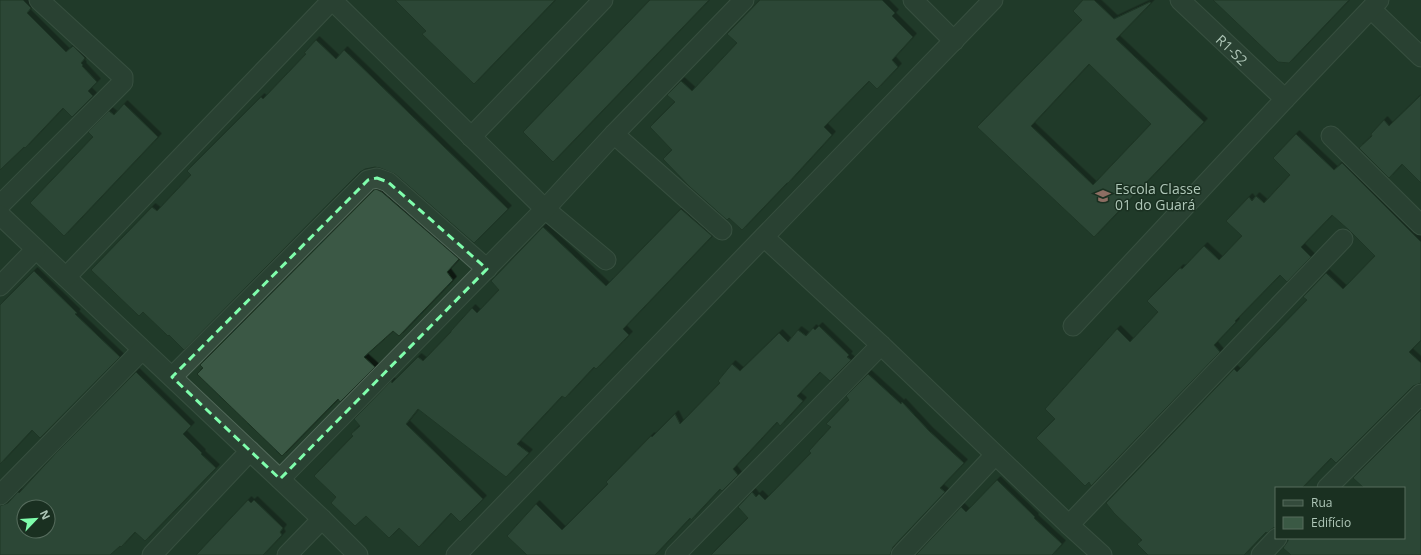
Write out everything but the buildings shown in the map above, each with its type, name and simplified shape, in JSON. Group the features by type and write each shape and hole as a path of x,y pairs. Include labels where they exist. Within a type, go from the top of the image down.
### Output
{"street":[{"path":"0,205 123,82 123,77 39,0"},
{"path":"66,277 332,0 544,209 606,260"},
{"path":"470,137 603,0"},
{"path":"280,480 544,209 614,134 744,0"},
{"path":"913,0 954,41"},
{"path":"456,555 993,0"},
{"name":"R1-S2","path":"1180,0 1285,99"},
{"path":"1073,326 1375,4 1421,57"},
{"path":"614,134 722,230"},
{"path":"1331,136 1421,225"},
{"path":"172,377 368,180 377,178 388,182 486,268"},
{"path":"0,215 322,519 358,555"},
{"path":"764,237 1102,555"},
{"path":"1069,525 1343,239"},
{"path":"0,286 36,249"},
{"path":"675,555 881,346"},
{"path":"0,495 142,350"},
{"path":"1328,487 1421,394"},
{"path":"152,555 250,451"},
{"path":"901,555 996,455"},
{"path":"287,555 322,519"},
{"path":"1260,555 1277,539"}],"highlighted area":[{"path":"377,178 388,182 487,269 280,479 172,377 368,180"}],"place":[{"name":"Escola Classe 01 do Guará","path":"1103,196"}]}
